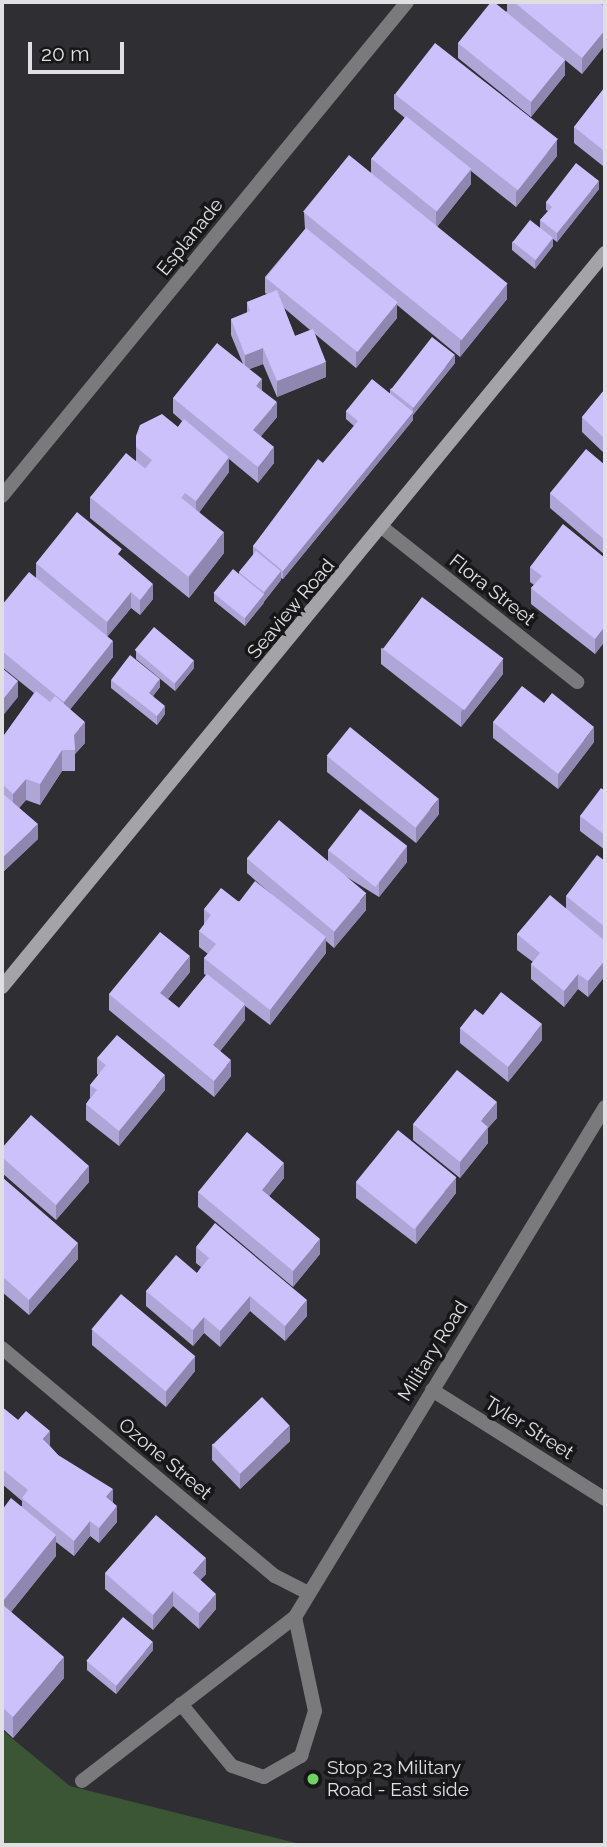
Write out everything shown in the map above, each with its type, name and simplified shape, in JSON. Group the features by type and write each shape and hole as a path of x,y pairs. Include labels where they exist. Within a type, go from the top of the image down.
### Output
{"main road":[{"name":"Seaview Road","path":"2,987 383,528 605,253"}],"street":[{"name":"Esplanade","path":"2,496 407,2"},
{"name":"Flora Street","path":"383,528 577,682"},
{"name":"Military Road","path":"82,1781 295,1617 605,1107"},
{"name":"Ozone Street","path":"2,1348 275,1576 309,1593"},
{"name":"Tyler Street","path":"432,1390 605,1499"},
{"path":"181,1704 232,1766 264,1777 301,1756 315,1711 295,1617"}],"green space":[{"path":"2,1730 70,1786 304,1845 2,1845"}],"building":[{"path":"491,2 565,60 531,102 458,43"},
{"path":"514,2 598,2 605,8 605,30 582,58"},
{"path":"435,43 558,139 518,190 395,94"},
{"path":"605,87 605,147 603,150 574,127"},
{"path":"406,116 471,169 437,212 371,159"},
{"path":"349,155 508,283 462,340 303,212"},
{"path":"576,163 599,181 557,233 540,220 552,207 546,202"},
{"path":"530,220 553,238 536,260 513,242"},
{"path":"306,228 398,302 357,352 266,278"},
{"path":"277,290 295,336 313,329 326,362 277,381 263,348 245,355 231,319 250,311 247,302"},
{"path":"432,337 455,355 414,408 391,390"},
{"path":"217,343 262,379 256,386 277,402 253,430 274,447 258,467 173,398"},
{"path":"372,379 413,412 283,571 253,546 318,459 323,463 358,421 346,411"},
{"path":"605,389 605,439 582,417"},
{"path":"162,414 178,427 184,419 229,457 196,501 185,493 181,498 145,469 152,460 136,447 140,425"},
{"path":"586,449 605,465 605,540 550,493"},
{"path":"126,453 224,532 188,577 90,497"},
{"path":"77,512 122,549 118,554 153,584 140,600 131,592 107,622 36,563"},
{"path":"563,524 605,558 605,626 595,639 531,588 542,576 530,567"},
{"path":"256,551 281,571 264,592 239,572"},
{"path":"233,569 264,594 245,618 213,593"},
{"path":"29,572 113,641 64,702 2,651 2,605"},
{"path":"422,597 503,658 464,710 383,649"},
{"path":"154,627 194,660 175,683 135,650"},
{"path":"130,655 160,679 149,693 165,706 157,716 111,680"},
{"path":"2,668 18,681 2,701"},
{"path":"522,686 544,703 552,693 594,727 558,774 493,722"},
{"path":"36,691 50,702 55,696 85,722 74,735 75,750 62,750 40,784 26,779 13,794 2,784 2,738"},
{"path":"350,727 439,799 415,827 327,756"},
{"path":"601,788 605,791 605,835 580,816"},
{"path":"2,793 38,824 2,858"},
{"path":"360,809 407,846 375,887 328,850"},
{"path":"279,820 366,893 334,932 247,858"},
{"path":"597,855 605,861 605,927 566,896"},
{"path":"255,881 326,937 270,1010 204,958 216,944 199,931 211,915 204,909 221,888 239,902"},
{"path":"550,895 605,941 605,960 588,981 578,974 564,991 531,964 540,953 517,934"},
{"path":"160,932 190,956 160,993 179,1008 207,974 245,1004 213,1045 231,1060 214,1081 109,994"},
{"path":"501,992 542,1024 508,1067 460,1028 475,1009 483,1015"},
{"path":"117,1035 165,1075 119,1131 86,1104 97,1090 90,1085 106,1065 97,1058"},
{"path":"457,1070 497,1102 481,1121 488,1127 460,1162 413,1124"},
{"path":"31,1115 89,1166 56,1205 2,1157 2,1148"},
{"path":"398,1130 456,1177 414,1229 356,1182"},
{"path":"247,1132 284,1163 262,1190 320,1239 293,1271 198,1192"},
{"path":"2,1177 78,1243 29,1300 2,1276"},
{"path":"215,1223 307,1300 285,1326 250,1296 220,1331 204,1317 193,1330 146,1291 176,1255 197,1273 209,1258 196,1247"},
{"path":"121,1294 195,1356 166,1392 91,1329"},
{"path":"262,1397 290,1426 240,1474 212,1445"},
{"path":"2,1407 18,1420 26,1411 50,1431 43,1439 58,1455 113,1489 106,1497 117,1506 99,1528 90,1521 74,1541 22,1498 28,1490 2,1469"},
{"path":"11,1498 56,1535 3,1601 2,1510"},
{"path":"156,1515 206,1558 193,1573 216,1594 199,1613 173,1591 153,1615 105,1573"},
{"path":"2,1604 64,1657 13,1717 2,1707"},
{"path":"123,1617 153,1642 116,1686 86,1661"}],"place":[{"name":"Stop 23 Military Road - East side","path":"313,1779"}]}
